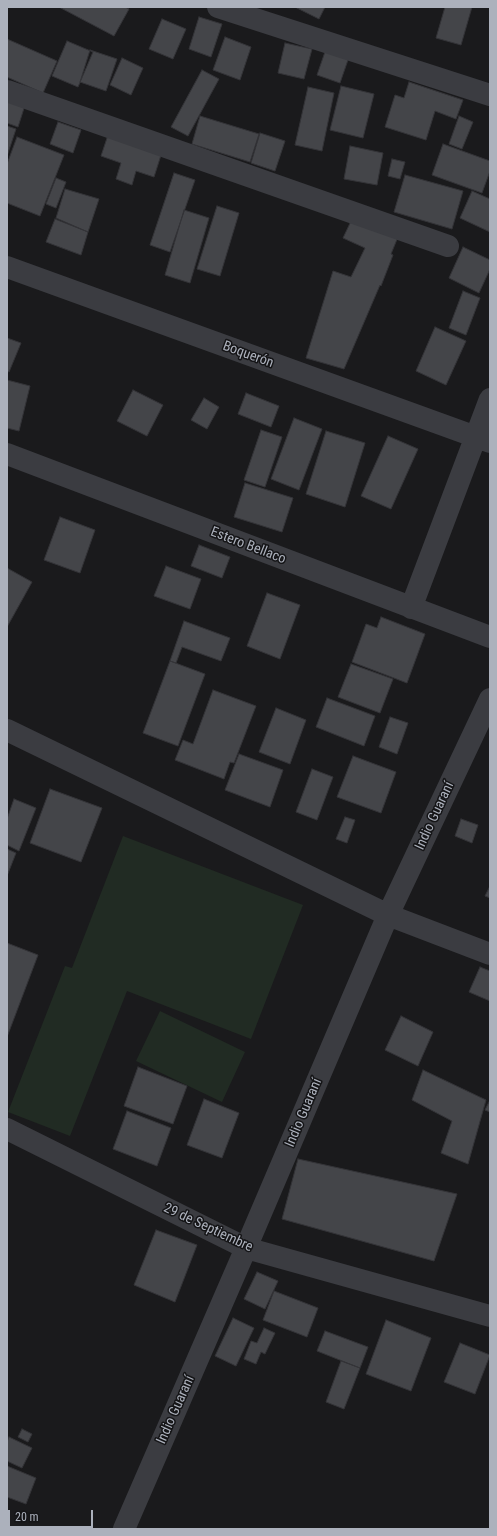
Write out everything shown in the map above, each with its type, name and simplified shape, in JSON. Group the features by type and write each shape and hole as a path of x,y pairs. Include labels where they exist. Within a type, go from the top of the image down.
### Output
{"street":[{"path":"218,7 490,95"},
{"path":"7,91 448,246"},
{"name":"Boquerón","path":"7,267 483,439"},
{"path":"411,608 483,439 490,399"},
{"name":"Estero Bellaco","path":"7,454 490,637"},
{"name":"Indio Guaraní","path":"124,1529 246,1248 388,914 490,700"},
{"path":"7,730 388,914 490,954"},
{"name":"29 de Septiembre","path":"7,1129 246,1248 490,1316"}],"shaded area":[{"path":"123,836 303,905 251,1039 127,991 70,1136 8,1112 65,966 72,968"},
{"path":"160,1011 245,1052 222,1102 136,1061"}],"building":[{"path":"59,7 125,7 129,9 114,36"},
{"path":"295,7 325,7 319,19"},
{"path":"445,7 472,7 461,45 436,38"},
{"path":"199,17 222,24 211,57 189,49"},
{"path":"162,19 186,29 173,59 149,49"},
{"path":"225,37 251,47 240,80 213,70"},
{"path":"7,39 57,61 43,93 7,77"},
{"path":"67,41 93,52 78,87 52,76"},
{"path":"285,43 312,49 304,79 278,73"},
{"path":"326,49 349,57 340,83 317,75"},
{"path":"90,50 117,59 106,91 80,82"},
{"path":"122,58 143,68 131,95 110,85"},
{"path":"202,70 219,79 188,136 171,127"},
{"path":"409,82 463,100 456,119 435,111 426,140 385,127 395,95 404,98"},
{"path":"341,86 374,94 363,138 330,130"},
{"path":"308,87 334,93 322,151 295,145"},
{"path":"7,95 26,102 18,127 7,123"},
{"path":"200,116 259,134 250,162 192,144"},
{"path":"459,116 473,122 462,149 449,144"},
{"path":"58,122 81,130 73,153 50,144"},
{"path":"7,126 16,129 7,156"},
{"path":"260,133 285,141 275,171 251,163"},
{"path":"108,135 162,152 154,177 136,171 132,185 116,179 121,163 101,156"},
{"path":"17,137 64,155 40,216 7,203 7,164"},
{"path":"443,144 490,161 490,171 482,193 432,175"},
{"path":"350,146 383,153 377,185 344,179"},
{"path":"392,159 405,162 400,179 388,176"},
{"path":"174,173 195,180 170,252 150,245"},
{"path":"405,175 463,191 452,229 394,212"},
{"path":"56,178 66,182 56,208 46,204"},
{"path":"65,189 99,199 88,232 56,218"},
{"path":"472,191 490,199 490,232 460,218"},
{"path":"217,206 239,213 220,276 197,269"},
{"path":"184,210 209,218 190,283 165,275"},
{"path":"55,219 88,232 81,255 46,242"},
{"path":"352,219 400,232 381,286 380,285 344,369 306,358 333,271 351,277 365,248 343,238"},
{"path":"463,247 490,260 490,269 479,293 449,278"},
{"path":"463,291 480,298 466,335 449,328"},
{"path":"435,327 466,341 446,385 416,371"},
{"path":"7,338 21,343 9,372 7,371"},
{"path":"7,380 30,386 19,431 7,428"},
{"path":"133,390 163,405 147,436 117,421"},
{"path":"246,393 279,406 271,427 238,414"},
{"path":"204,398 219,407 207,429 191,420"},
{"path":"294,418 322,429 299,490 271,479"},
{"path":"261,430 282,437 265,487 244,480"},
{"path":"326,431 365,443 345,507 306,494"},
{"path":"388,436 418,449 391,509 361,496"},
{"path":"245,483 293,498 282,532 234,517"},
{"path":"60,517 95,530 80,573 44,560"},
{"path":"199,545 230,557 222,578 191,566"},
{"path":"166,566 201,579 190,609 154,596"},
{"path":"7,568 32,582 7,627"},
{"path":"267,593 300,605 280,659 247,646"},
{"path":"381,617 425,634 407,683 352,662 366,624 377,628"},
{"path":"184,621 230,638 221,661 182,647 176,663 170,661"},
{"path":"170,661 205,674 178,746 143,733"},
{"path":"351,664 393,679 380,713 338,697"},
{"path":"213,690 256,706 234,763 230,762 224,779 175,760 183,740 193,744"},
{"path":"327,698 375,716 364,746 316,727"},
{"path":"276,708 306,720 290,764 259,752"},
{"path":"390,717 408,723 397,754 379,747"},
{"path":"239,754 283,770 270,807 225,790"},
{"path":"353,756 396,772 381,813 337,797"},
{"path":"312,769 333,777 317,820 296,812"},
{"path":"50,789 102,808 81,862 30,843"},
{"path":"14,799 36,808 19,851 7,845 7,819"},
{"path":"345,817 355,820 347,843 336,839"},
{"path":"461,819 478,825 472,843 455,836"},
{"path":"7,849 16,853 7,876"},
{"path":"490,886 490,898 485,896"},
{"path":"7,943 38,955 7,1037"},
{"path":"480,967 490,971 490,1001 469,992"},
{"path":"401,1016 433,1032 418,1066 385,1050"},
{"path":"138,1067 187,1086 173,1124 124,1106"},
{"path":"423,1070 486,1100 468,1164 441,1153 452,1121 412,1100"},
{"path":"204,1099 239,1113 222,1158 187,1145"},
{"path":"490,1100 490,1112 485,1110"},
{"path":"127,1111 171,1128 157,1166 113,1149"},
{"path":"298,1159 457,1194 434,1261 282,1219"},
{"path":"156,1230 197,1245 175,1302 134,1285"},
{"path":"257,1272 278,1281 265,1309 244,1299"},
{"path":"274,1291 318,1308 307,1337 263,1320"},
{"path":"233,1318 254,1328 236,1366 215,1356"},
{"path":"386,1320 431,1338 411,1391 366,1374"},
{"path":"264,1328 275,1333 265,1354 261,1352 256,1364 244,1359 251,1341 257,1343"},
{"path":"325,1331 368,1347 360,1368 317,1351"},
{"path":"460,1343 490,1355 475,1394 444,1382"},
{"path":"341,1361 360,1368 344,1409 326,1402"},
{"path":"22,1429 32,1434 28,1442 18,1437"},
{"path":"9,1437 32,1448 22,1468 7,1461 7,1442"},
{"path":"7,1466 36,1478 26,1504 7,1497"}]}
